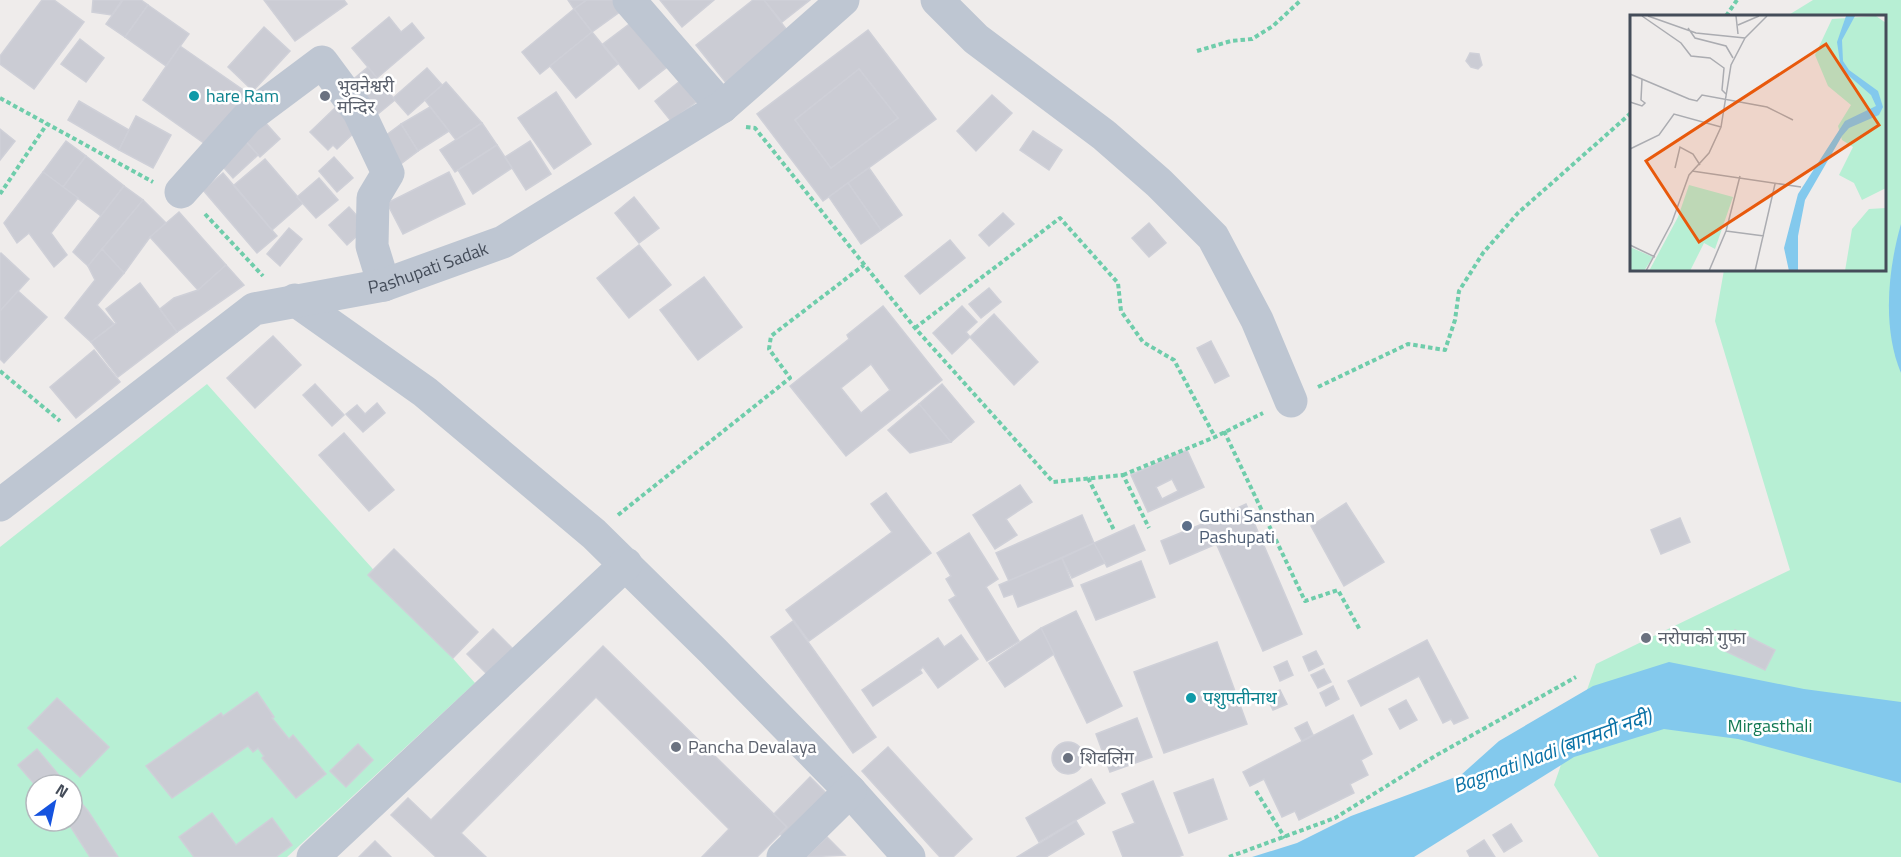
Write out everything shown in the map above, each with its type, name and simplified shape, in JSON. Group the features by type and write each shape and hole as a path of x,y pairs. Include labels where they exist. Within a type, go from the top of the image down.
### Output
{"street":[{"path":"628,0 722,107"},
{"name":"Pashupati Sadak","path":"0,505 87,441 254,309 384,285 503,242 722,107 843,0"},
{"path":"937,0 976,39 1104,135 1160,183 1213,237 1257,320 1291,401"},
{"path":"181,192 247,118 322,62 359,112 388,173 373,198 372,246 384,285"},
{"path":"295,300 425,392 594,534 850,791 909,857"},
{"path":"313,857 626,564"},
{"path":"783,857 850,791"}],"path":[{"path":"1197,51 1231,41 1252,39 1273,26 1301,0"},
{"path":"1727,15 1737,0"},
{"path":"722,107 739,127 755,128 915,328 1053,482 1124,475 1215,437 1224,431 1305,601 1338,590 1360,630"},
{"path":"1408,344 1445,350 1455,320 1459,291 1483,253 1518,213 1630,114"},
{"path":"0,194 47,124"},
{"path":"915,328 1060,218 1118,283 1121,311 1143,342 1174,360 1215,437"},
{"path":"594,534 790,378 769,349 771,336 864,265"},
{"path":"0,371 87,441"},
{"path":"1124,475 1149,528"},
{"path":"1088,478 1114,530"},
{"path":"1229,857 1335,818 1435,756 1576,677"},
{"path":"1256,791 1285,838"}],"green space":[{"name":"Mirgasthali","path":"1813,0 1901,0 1901,857 1599,857 1554,785 1596,664 1790,570 1715,321 1724,272 1886,272 1886,15 1789,15"},
{"path":"207,384 475,683 287,857 0,857 0,547"}],"water":[{"path":"1901,224 1901,373 1891,337 1889,298 1896,241"},
{"name":"Bagmati Nadi (बागमती नदी)","path":"1669,662 1804,689 1901,702 1901,783 1738,739 1664,729 1574,757 1414,857 1252,857 1297,843 1351,816 1461,775 1499,741 1593,686"}],"building":[{"path":"42,0 54,0 84,22 34,89 0,64 0,56"},
{"path":"93,0 122,0 112,15 92,12"},
{"path":"123,0 141,0 148,5 125,37 106,24"},
{"path":"264,0 344,0 347,4 295,41"},
{"path":"568,0 587,0 574,9"},
{"path":"587,0 613,0 621,11 592,32 574,9"},
{"path":"660,0 714,0 682,27"},
{"path":"753,0 764,0 790,34 727,84 696,45"},
{"path":"764,0 810,0 782,22"},
{"path":"148,5 189,34 166,66 125,37"},
{"path":"574,9 592,32 540,74 522,52"},
{"path":"389,17 401,32 412,23 424,38 377,78 352,48"},
{"path":"632,22 667,67 639,89 603,44"},
{"path":"264,27 290,51 253,91 228,67"},
{"path":"868,30 936,119 823,201 757,114","holes":["859,69 898,118 831,168 795,120"]},
{"path":"592,32 618,64 576,98 550,66"},
{"path":"80,39 104,58 86,82 61,64"},
{"name":"hare Ram","path":"180,46 246,92 208,146 143,100"},
{"path":"1470,53 1479,54 1482,65 1478,69 1471,67 1466,61"},
{"path":"368,67 395,100 373,118 345,86"},
{"path":"427,68 442,85 408,115 393,98"},
{"path":"859,69 898,118 831,168 795,120"},
{"path":"680,81 696,102 671,121 655,101"},
{"path":"446,82 482,123 456,140 425,100"},
{"path":"556,92 591,144 554,169 518,118"},
{"path":"992,95 1012,113 976,151 957,131"},
{"path":"79,101 129,130 119,150 68,120"},
{"path":"336,107 358,129 337,149 333,145 328,150 310,132"},
{"path":"430,107 449,131 418,151 401,124"},
{"path":"136,116 171,135 153,168 119,150"},
{"path":"263,120 280,139 260,157 243,138"},
{"path":"482,123 497,145 455,172 440,150"},
{"path":"401,124 418,151 394,169 377,142"},
{"path":"0,129 15,141 0,160"},
{"path":"1033,131 1062,150 1049,170 1020,150"},
{"path":"241,136 258,155 233,178 216,159"},
{"path":"66,141 86,156 63,187 43,172"},
{"path":"530,141 551,174 526,190 505,157"},
{"path":"497,145 512,168 473,194 458,170"},
{"path":"86,156 124,186 101,216 63,187"},
{"path":"334,157 353,178 337,192 319,171"},
{"path":"265,159 303,203 272,230 234,185"},
{"path":"869,168 902,215 881,230 848,183"},
{"path":"43,172 78,198 51,233 67,255 54,267 29,233 17,243 4,223"},
{"path":"449,172 465,204 403,234 387,203"},
{"path":"223,173 277,236 257,253 203,190"},
{"path":"319,178 338,200 316,218 297,197"},
{"path":"848,183 881,230 861,244 829,197"},
{"path":"124,186 143,200 88,266 73,252"},
{"path":"634,197 659,228 639,243 615,213"},
{"path":"143,200 166,223 150,237 124,273 102,249"},
{"path":"349,207 367,227 347,245 329,225"},
{"path":"179,212 226,265 198,290 150,237"},
{"path":"1003,213 1014,224 989,246 979,235"},
{"path":"1149,223 1166,243 1149,257 1132,238"},
{"path":"289,228 302,239 280,266 267,254"},
{"path":"950,240 965,258 920,294 905,276"},
{"path":"639,245 671,285 629,318 597,278"},
{"path":"102,249 124,273 97,305 114,324 91,342 65,318 95,280 88,266"},
{"path":"0,254 29,279 0,311"},
{"path":"226,265 244,285 177,332 160,309 174,298 198,290"},
{"path":"704,277 742,327 698,360 660,310"},
{"path":"140,283 177,332 118,377 91,342 116,323 106,309"},
{"path":"989,288 1001,302 981,318 969,304"},
{"path":"18,291 47,317 4,363 0,359 0,311"},
{"path":"883,306 942,380 846,456 790,386 849,339 847,335","holes":["871,364 890,390 861,413 841,388"]},
{"path":"962,306 977,322 966,332 970,337 952,354 933,333"},
{"path":"994,314 1038,362 1014,385 970,337"},
{"path":"273,336 301,365 255,408 227,378"},
{"path":"1211,341 1229,376 1215,383 1197,348"},
{"path":"94,350 120,382 76,418 50,387"},
{"path":"315,384 344,415 332,426 303,395"},
{"path":"942,384 974,422 951,442 919,404"},
{"path":"377,403 385,413 363,432 346,414 357,405 365,414"},
{"path":"919,404 951,442 910,453 888,430"},
{"path":"344,433 394,490 369,511 319,455"},
{"path":"1187,450 1204,487 1148,512 1131,475","holes":["1172,479 1178,491 1162,499 1156,487"]},
{"path":"1020,485 1032,502 1006,519 1017,535 995,549 973,515"},
{"path":"886,493 931,553 809,641 786,610 892,532 871,504"},
{"path":"1346,503 1384,562 1344,586 1311,526"},
{"path":"1246,504 1302,634 1263,651 1207,522"},
{"path":"1082,515 1094,543 1009,581 996,553"},
{"path":"1680,518 1690,542 1661,554 1651,530"},
{"path":"1207,522 1216,544 1170,564 1161,541"},
{"path":"1134,525 1145,550 1107,567 1094,543"},
{"path":"969,533 998,579 986,587 1019,641 987,661 949,600 956,596 946,579 951,576 937,553"},
{"path":"1094,543 1105,563 1072,578 1062,558"},
{"path":"394,549 478,632 453,658 368,575"},
{"path":"1062,558 1073,586 1018,607 1013,594 1004,597 999,585"},
{"path":"1141,561 1155,597 1096,620 1081,585"},
{"path":"1076,611 1122,706 1087,723 1041,628"},
{"path":"793,621 876,737 853,753 771,637"},
{"path":"1041,628 1054,654 1005,687 989,663"},
{"path":"493,629 520,656 494,681 467,654"},
{"path":"1735,630 1775,650 1765,670 1725,651"},
{"path":"961,635 978,659 938,688 923,667 920,670 922,673 873,706 862,690 938,638 944,647"},
{"path":"1427,640 1468,718 1454,724 1451,719 1443,723 1419,676 1361,706 1348,681"},
{"name":"पशुपतीनाथ","path":"1217,642 1247,724 1164,753 1134,672"},
{"name":"Pancha Devalaya","path":"603,646 787,827 757,857 702,857 729,829 596,697 461,833 486,857 436,857 391,815 408,798 431,820"},
{"path":"1316,651 1323,664 1309,671 1303,657"},
{"path":"1287,661 1293,675 1280,681 1274,667"},
{"path":"1324,669 1331,682 1318,688 1311,675"},
{"path":"1333,686 1339,699 1326,706 1320,693"},
{"path":"1280,690 1287,704 1273,710 1266,696"},
{"path":"257,692 274,717 272,718 289,739 293,735 326,774 296,798 262,758 264,756 258,748 253,752 248,746 172,798 146,766 221,713 223,716"},
{"path":"57,698 109,747 84,773 76,773 28,728"},
{"path":"1406,700 1417,720 1400,729 1389,709"},
{"path":"1353,715 1372,754 1361,760 1368,775 1350,784 1354,793 1299,820 1295,811 1282,817 1264,779 1250,786 1243,772"},
{"path":"1137,718 1152,757 1110,772 1096,734"},
{"path":"1307,722 1313,735 1302,741 1295,728"},
{"path":"1068,742 1079,747 1084,758 1079,769 1068,774 1057,769 1052,758 1057,747"},
{"path":"358,744 373,760 346,787 330,771"},
{"path":"888,747 972,839 953,857 940,857 862,771"},
{"path":"37,749 57,773 25,773 18,765"},
{"path":"810,777 830,797 787,840 780,834 787,827 774,814"},
{"path":"1091,779 1105,803 1039,842 1026,818"},
{"path":"1213,779 1227,819 1189,833 1174,793"},
{"path":"1153,781 1183,855 1123,857 1113,832 1135,823 1122,794"},
{"path":"84,806 118,857 90,857 75,833 84,833"},
{"path":"212,813 236,845 272,818 292,845 276,857 194,857 179,837"},
{"path":"1076,821 1084,834 1046,857 1017,857"},
{"path":"1511,824 1522,841 1504,852 1493,835"},
{"path":"827,837 845,855 806,857"},
{"path":"1484,840 1495,857 1470,857 1467,851"},
{"path":"375,841 391,857 359,857"}],"place":[{"name":"hare Ram","path":"194,96"},
{"name":"भुवनेश्वरी मन्दिर","path":"325,96"},
{"name":"Guthi Sansthan Pashupati","path":"1187,526"},
{"name":"नरोपाको गुफा","path":"1646,638"},
{"name":"पशुपतीनाथ","path":"1191,698"},
{"name":"Pancha Devalaya","path":"676,747"},
{"name":"शिवलिंग","path":"1068,758"}]}
